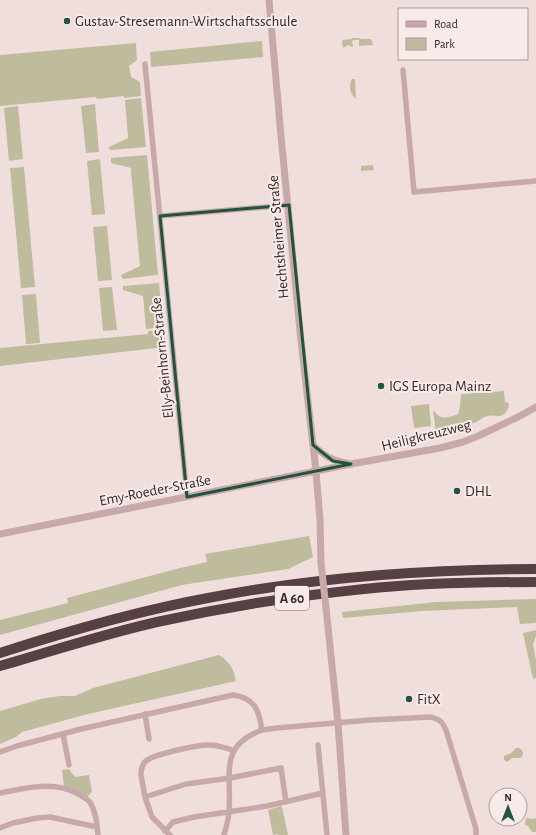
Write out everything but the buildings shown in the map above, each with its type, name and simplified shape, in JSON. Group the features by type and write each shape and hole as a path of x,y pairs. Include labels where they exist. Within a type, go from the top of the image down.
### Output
{"highway":[{"name":"A 60","path":"0,653 74,630 153,610 251,590 301,583 400,573 489,569 536,569"},
{"name":"A 60","path":"0,666 120,631 157,622 254,604 363,589 447,583 536,582"}],"street":[{"name":"Hechtsheimer Straße","path":"269,0 301,341 316,471 320,520 321,563 338,723 346,835"},
{"name":"Elly-Beinhorn-Straße","path":"145,64 187,497"},
{"path":"403,70 414,192 536,181"},
{"path":"160,216 289,205"},
{"name":"Heiligkreuzweg","path":"316,471 420,452 463,442 518,418 536,407"},
{"path":"313,444 334,461 351,464"},
{"name":"Emy-Roeder-Straße","path":"0,534 316,471"},
{"path":"0,752 63,734 233,695 245,697 253,703 258,710 262,730"},
{"path":"145,714 149,739"},
{"path":"224,835 229,812 229,766 233,750 242,740 251,734 262,730 276,728 431,717 443,723 446,730 476,829 476,835"},
{"path":"63,734 69,766"},
{"path":"233,750 217,745 207,745 170,752 149,758 143,765 140,774 145,797 152,817 168,833 173,822 194,817 267,806 323,793"},
{"path":"318,745 327,835"},
{"path":"145,797 186,784 230,778 281,768 286,802"},
{"path":"0,793 35,786 64,789 76,793 89,800 96,815 98,835"},
{"path":"0,828 13,822 50,817 97,827"}],"highlighted area":[{"path":"289,205 313,445 333,461 351,464 187,497 160,216"}],"green space":[{"path":"352,38 371,39 373,45 359,46 359,40 354,40 352,41 353,47 348,45 343,48 343,40"},
{"path":"262,41 263,57 151,67 150,52"},
{"path":"136,43 137,60 129,66 131,77 140,82 141,96 97,99 96,97 0,106 0,55"},
{"path":"352,79 355,79 356,99 350,90"},
{"path":"141,98 146,147 109,149 109,147 128,138 125,100"},
{"path":"95,104 99,152 86,153 81,106"},
{"path":"18,106 23,159 9,161 4,108"},
{"path":"147,155 158,275 123,279 121,275 140,266 131,168 111,163 111,158"},
{"path":"100,159 105,214 92,215 87,161"},
{"path":"373,165 374,170 361,171 361,166"},
{"path":"24,167 35,287 21,288 10,168"},
{"path":"107,226 112,280 98,281 93,227"},
{"path":"159,283 163,327 146,329 143,296 123,290 123,286"},
{"path":"112,287 117,330 103,331 99,288"},
{"path":"36,294 40,343 26,344 22,295"},
{"path":"164,330 165,347 0,366 0,348 148,334 148,331"},
{"path":"504,391 505,402 509,403 509,406 504,414 500,416 486,416 477,422 436,433 433,410 439,416 444,418 450,417 458,414 461,394"},
{"path":"429,404 431,426 414,428 411,406"},
{"path":"309,536 313,557 288,569 182,585 0,635 0,620 68,603 67,598 207,562 205,554"},
{"path":"536,599 536,623 520,624 517,607 422,611 343,618 342,612 436,602"},
{"path":"536,630 536,636 533,644 536,660 536,678 533,679 523,633"},
{"path":"219,655 226,660 230,666 236,681 88,714 22,732 16,737 0,744 0,711 41,699 60,696 75,696 93,688"},
{"path":"516,748 522,750 522,757 512,758 507,762 504,760 504,756 511,753"},
{"path":"69,769 75,777 89,775 92,792 87,797 64,787 62,770"},
{"path":"281,806 288,835 273,835 268,810"},
{"path":"528,818 536,818 536,832 532,832 528,826"}],"place":[{"name":"Gustav-Stresemann-Wirtschaftsschule","path":"67,21"},
{"name":"IGS Europa Mainz","path":"381,386"},
{"name":"DHL","path":"457,491"},
{"name":"FitX","path":"409,699"}]}
